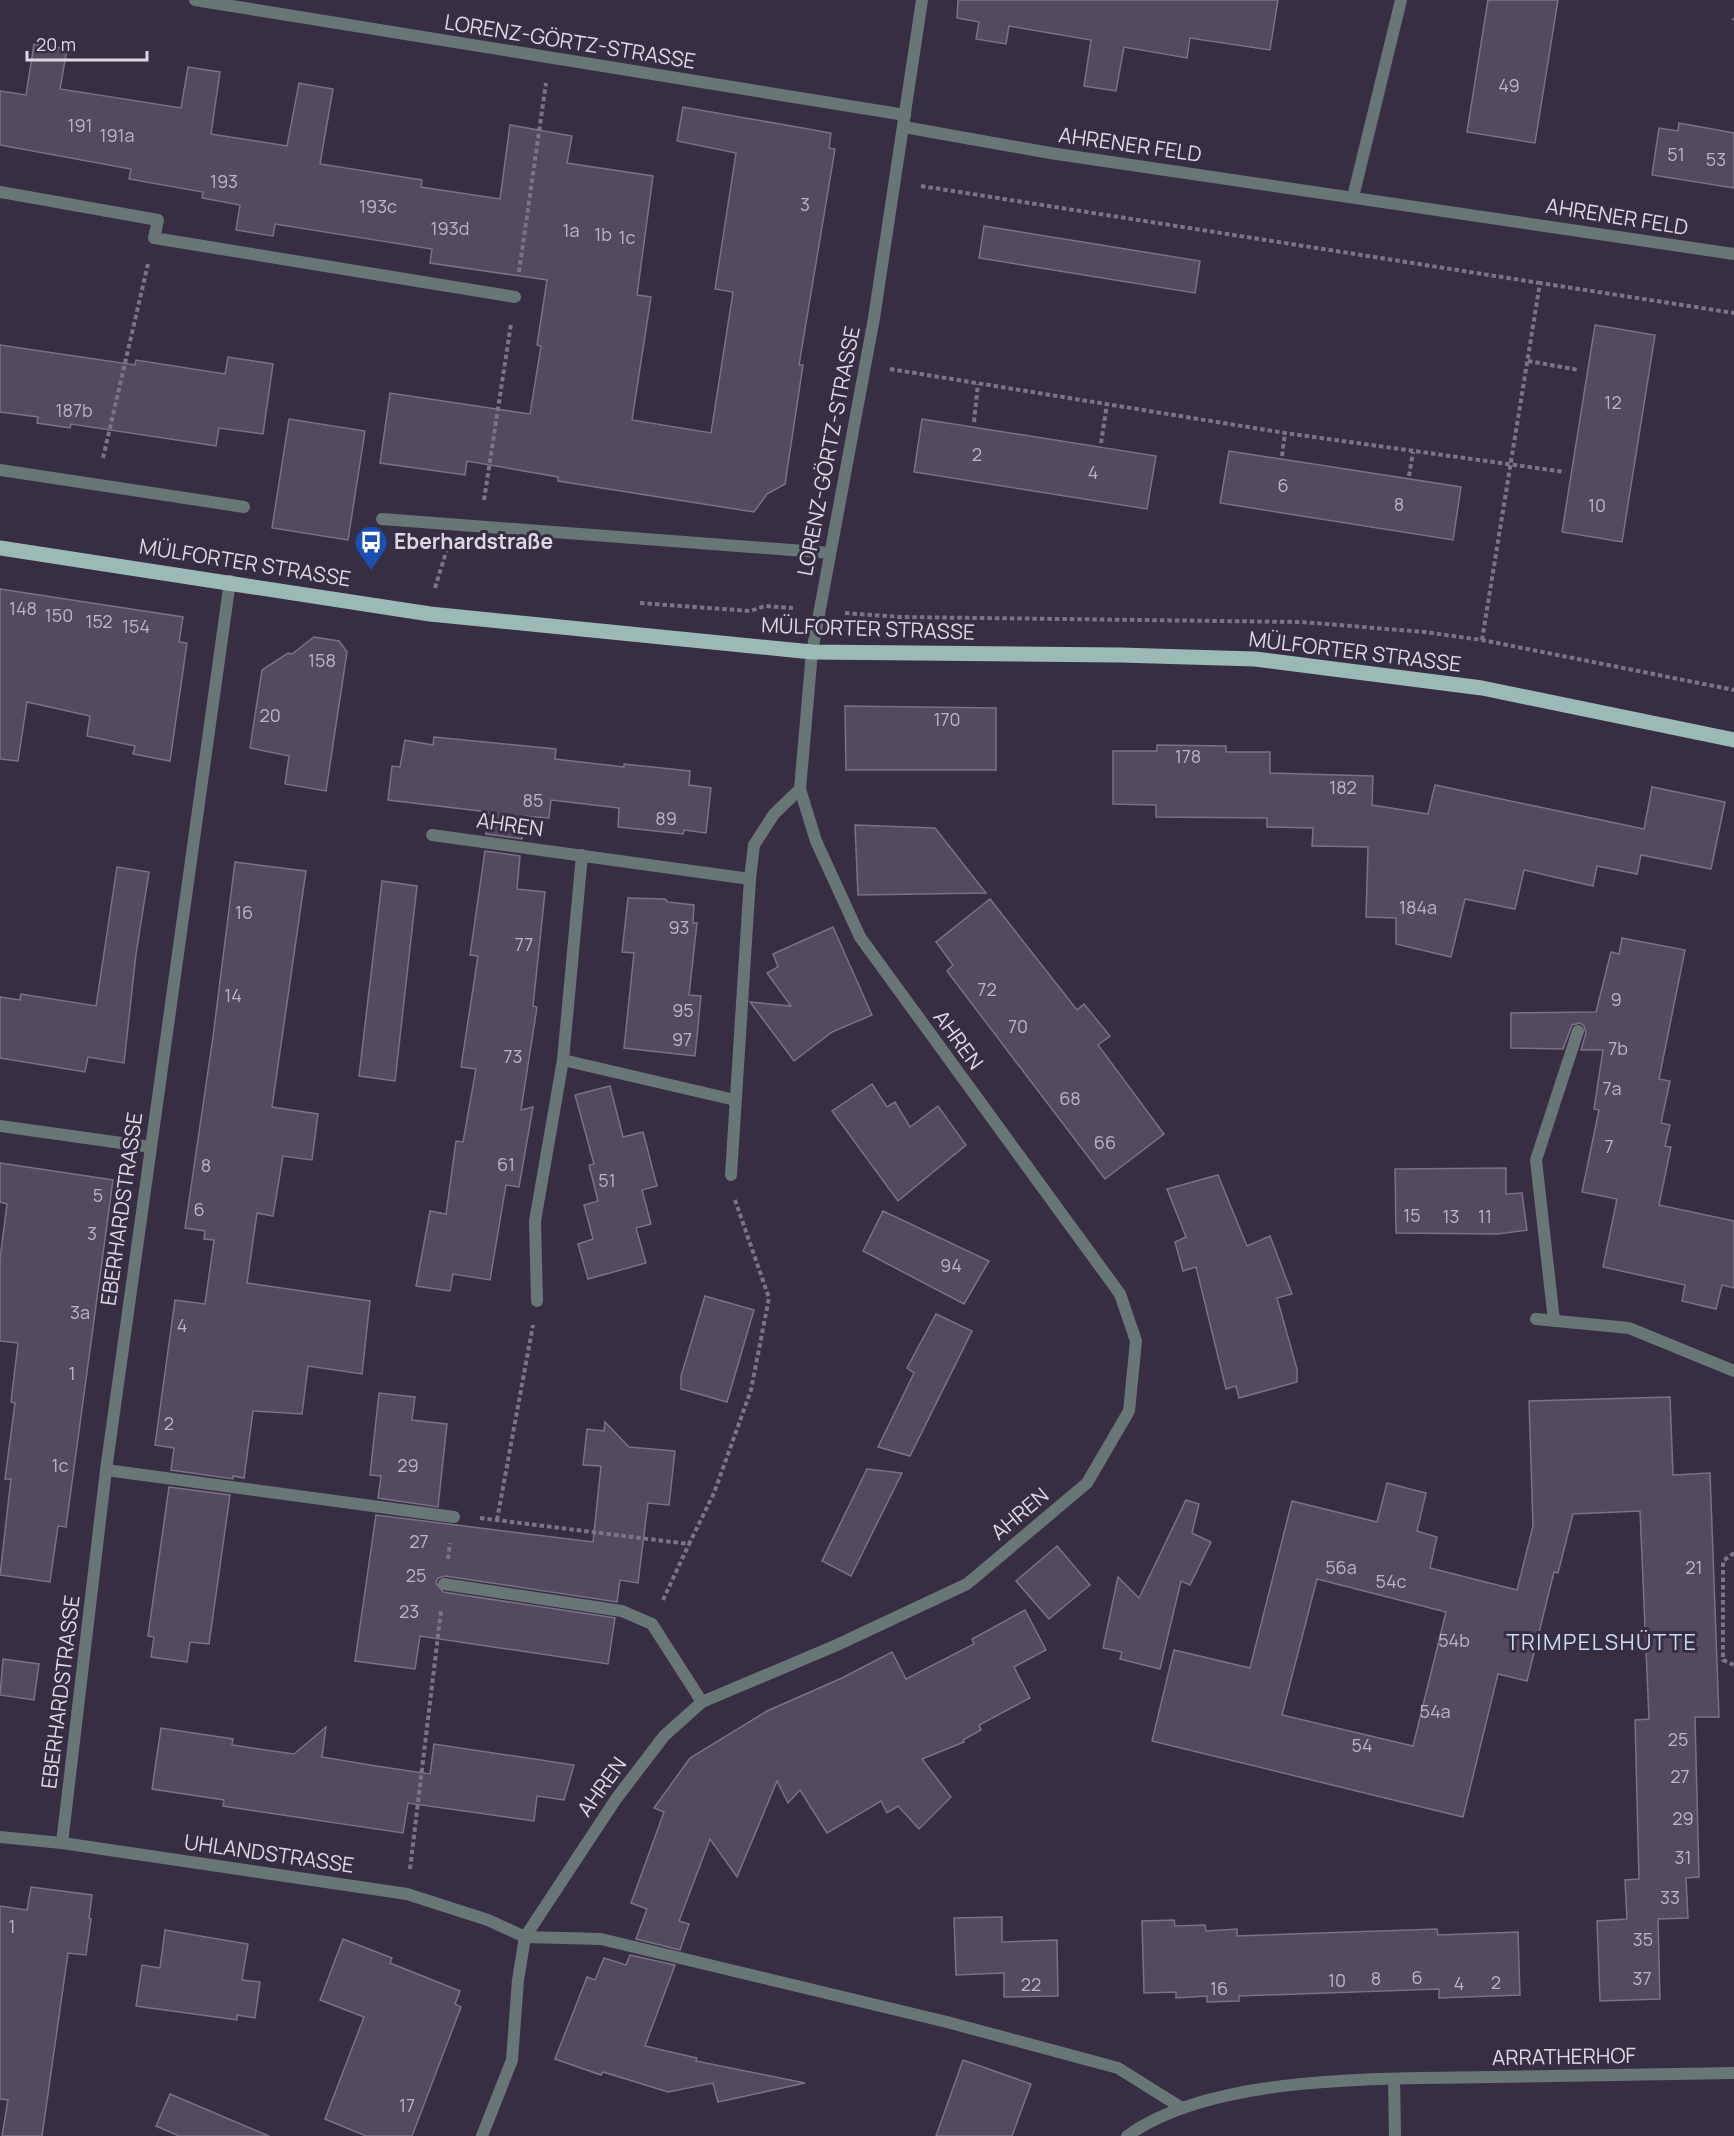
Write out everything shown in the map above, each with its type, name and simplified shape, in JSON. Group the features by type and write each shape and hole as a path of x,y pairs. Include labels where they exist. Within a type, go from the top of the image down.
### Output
{"main road":[{"name":"MÜLFORTER STRASSE","path":"0,548 230,581 430,614 812,652 1120,655 1255,659 1482,688 1734,740"}],"street":[{"name":"LORENZ-GÖRTZ-STRASSE","path":"195,0 550,58 904,121"},
{"name":"LORENZ-GÖRTZ-STRASSE","path":"812,652 866,365 922,0"},
{"path":"1353,197 1401,0"},
{"name":"AHRENER FELD","path":"904,121 1050,153 1734,254"},
{"path":"0,192 158,220 154,238 515,297"},
{"path":"0,470 244,507"},
{"path":"382,519 830,553"},
{"name":"EBERHARDSTRASSE","path":"62,1844 106,1470 230,581"},
{"name":"AHREN","path":"482,2136 512,2060 518,1980 525,1937 616,1799 664,1736 702,1702 837,1645 967,1584 1087,1483 1129,1411 1136,1341 1120,1294 860,937 816,841 800,789 812,652"},
{"path":"731,1175 754,845 774,814 800,789"},
{"name":"AHREN","path":"432,834 750,879"},
{"path":"537,1301 535,1221 563,1060 582,855"},
{"path":"1554,1321 1536,1160 1578,1031"},
{"path":"563,1060 735,1100"},
{"path":"0,1126 150,1148"},
{"path":"1536,1319 1629,1328 1734,1371"},
{"path":"106,1470 454,1516"},
{"path":"444,1584 622,1611 652,1624 702,1702"},
{"name":"UHLANDSTRASSE","path":"0,1838 62,1844 406,1894 488,1920 525,1937"},
{"path":"525,1937 601,1939 947,2022 1118,2068 1182,2108"},
{"name":"ARRATHERHOF","path":"1127,2136 1182,2108 1257,2090 1394,2079 1734,2073"},
{"path":"1394,2079 1395,2136"}],"path":[{"path":"430,614 435,585 448,546 481,516 550,58"},
{"path":"895,182 1734,313"},
{"path":"96,485 154,238"},
{"path":"1482,640 1540,283"},
{"path":"1528,361 1579,370"},
{"path":"866,365 1285,433 1565,472"},
{"path":"974,423 978,384"},
{"path":"1101,443 1107,404"},
{"path":"1282,456 1285,433"},
{"path":"1409,476 1413,452"},
{"path":"435,585 445,586"},
{"path":"634,603 750,611 765,606"},
{"path":"652,1624 714,1493 751,1390 769,1298 734,1199 731,1175"},
{"path":"497,1520 537,1301"},
{"path":"406,1894 454,1516 689,1544"},
{"path":"1734,1553 1723,1561 1723,1660 1734,1665"}],"building":[{"path":"958,0 1278,0 1270,50 1190,38 1187,58 1124,47 1116,91 1084,86 1091,40 1009,26 1006,44 976,39 979,22 957,18"},
{"path":"1488,0 1558,0 1535,143 1467,132"},
{"path":"34,44 67,49 60,89 181,108 188,67 220,72 211,134 287,146 299,83 333,89 320,164 422,180 421,187 500,199 510,125 572,136 567,163 653,176 637,295 651,297 632,420 711,433 733,292 715,289 736,153 677,141 683,107 831,133 829,148 835,149 799,365 803,365 785,484 767,494 754,512 558,481 558,477 467,461 465,475 380,463 390,393 530,414 541,346 537,345 547,280 430,263 432,249 275,224 273,236 236,230 240,205 202,198 203,192 129,179 131,169 0,145 0,91 26,95"},
{"path":"1679,123 1734,133 1734,188 1652,175 1659,128 1678,131"},
{"path":"984,226 1200,261 1195,293 979,258"},
{"path":"1595,325 1655,335 1622,542 1562,532"},
{"path":"0,345 135,365 136,360 225,374 228,357 273,364 263,434 219,428 216,446 71,424 70,428 37,423 38,417 0,412"},
{"path":"289,419 365,431 348,540 272,528"},
{"path":"922,419 1156,456 1147,509 914,472"},
{"path":"1229,451 1461,487 1453,540 1220,503"},
{"path":"0,589 183,617 179,642 187,643 170,761 133,754 135,746 87,736 90,716 27,702 18,761 0,759"},
{"path":"314,637 339,641 347,652 326,791 285,784 289,756 250,748 262,670 288,653 292,654"},
{"path":"845,706 996,708 996,770 846,770"},
{"path":"434,737 556,749 555,759 624,767 624,764 690,771 689,785 711,788 706,833 684,830 683,834 618,827 619,808 551,800 549,818 524,816 522,839 486,834 488,812 388,800 392,766 400,767 405,740 433,745"},
{"path":"1157,745 1226,746 1226,752 1270,752 1270,773 1373,776 1372,805 1428,814 1435,785 1644,829 1652,787 1725,802 1711,869 1641,855 1637,874 1597,866 1593,886 1524,870 1515,909 1465,899 1451,957 1396,944 1396,918 1366,917 1368,847 1312,846 1313,828 1267,827 1267,818 1156,817 1156,805 1113,804 1113,751 1157,751"},
{"path":"855,825 935,828 986,893 858,895"},
{"path":"485,851 520,856 517,889 545,892 533,1006 537,1007 521,1110 533,1107 519,1187 506,1185 490,1280 453,1274 450,1291 416,1286 430,1211 446,1214 456,1141 463,1142 476,1069 461,1067 478,956 470,955"},
{"path":"235,862 306,871 272,1107 318,1114 312,1160 283,1156 273,1216 257,1213 247,1283 370,1301 362,1374 308,1366 302,1414 253,1411 244,1478 233,1476 233,1479 171,1470 174,1448 155,1445 175,1300 205,1304 214,1240 204,1239 205,1231 185,1228 213,1037"},
{"path":"117,867 149,872 136,954 124,1063 88,1057 85,1072 0,1058 0,997 20,1000 21,994 96,1006"},
{"path":"382,881 417,886 395,1081 359,1076"},
{"path":"628,898 665,899 668,902 694,905 693,923 697,923 689,995 701,996 695,1056 624,1048 634,953 622,952"},
{"path":"990,899 1077,1010 1084,1004 1110,1036 1098,1045 1164,1134 1105,1179 947,971 953,965 936,942"},
{"path":"833,927 872,1015 832,1032 794,1061 750,1002 791,1006 767,973 778,967 773,954"},
{"path":"1622,938 1685,950 1659,1079 1670,1081 1661,1123 1670,1125 1665,1146 1671,1147 1659,1205 1734,1221 1734,1288 1722,1285 1716,1309 1682,1301 1685,1285 1603,1267 1617,1199 1582,1192 1599,1110 1594,1109 1603,1050 1581,1050 1586,1033 1584,1026 1580,1023 1572,1025 1563,1049 1511,1048 1511,1013 1596,1012 1611,952 1619,954"},
{"path":"872,1084 887,1107 895,1102 910,1127 938,1106 966,1145 898,1201 832,1111"},
{"path":"610,1086 623,1137 643,1132 657,1186 642,1190 651,1224 636,1228 646,1263 588,1279 578,1244 593,1239 584,1205 598,1201 589,1165 594,1164 575,1095"},
{"path":"0,1163 113,1180 66,1527 58,1526 50,1582 0,1575 11,1479 5,1479 15,1403 11,1402 18,1343 0,1341 0,1259 7,1204 0,1202"},
{"path":"1506,1168 1506,1194 1522,1193 1527,1230 1498,1234 1396,1233 1395,1169"},
{"path":"1218,1175 1247,1246 1270,1236 1292,1294 1277,1298 1297,1369 1297,1382 1239,1398 1236,1386 1226,1389 1196,1267 1183,1271 1175,1242 1186,1237 1167,1189"},
{"path":"883,1211 989,1261 964,1304 863,1251"},
{"path":"705,1296 754,1310 727,1402 681,1389 681,1376"},
{"path":"936,1314 972,1331 910,1456 878,1447 914,1373 907,1368"},
{"path":"379,1393 415,1397 412,1420 447,1424 438,1507 378,1498 381,1476 370,1475"},
{"path":"1670,1397 1673,1475 1710,1473 1719,1717 1695,1717 1699,1877 1686,1878 1688,1918 1658,1919 1660,1999 1600,2001 1597,1921 1627,1919 1625,1880 1639,1879 1635,1720 1649,1719 1640,1511 1573,1514 1558,1573 1554,1572 1527,1681 1498,1674 1463,1817 1152,1741 1174,1650 1250,1668 1292,1501 1377,1522 1387,1483 1426,1493 1417,1531 1437,1537 1430,1568 1517,1590 1533,1526 1529,1401","holes":["1317,1579 1446,1612 1413,1746 1282,1715"]},
{"path":"605,1422 629,1447 675,1451 669,1505 648,1503 638,1583 620,1580 617,1602 445,1576 438,1578 436,1583 443,1592 615,1618 608,1664 420,1636 415,1669 355,1661 376,1515 593,1542 601,1466 583,1465 587,1429 604,1431"},
{"path":"867,1469 902,1473 851,1576 822,1561"},
{"path":"169,1487 230,1495 209,1644 190,1642 187,1662 151,1657 154,1637 148,1636"},
{"path":"1186,1500 1199,1504 1192,1533 1211,1542 1190,1585 1181,1581 1160,1669 1120,1659 1122,1652 1103,1648 1118,1577 1139,1598"},
{"path":"1057,1546 1090,1585 1049,1619 1016,1581"},
{"path":"1025,1610 1046,1650 1014,1667 1030,1698 979,1725 981,1730 963,1740 964,1742 922,1759 951,1797 919,1829 898,1806 887,1813 881,1801 827,1833 800,1790 788,1803 777,1781 737,1877 710,1839 679,1921 689,1924 680,1950 636,1939 647,1909 631,1903 664,1812 654,1808 690,1758 767,1711 842,1678 892,1652 906,1679 974,1644 972,1639"},
{"path":"3,1659 39,1664 34,1700 0,1695"},
{"path":"326,1727 322,1757 376,1766 430,1774 434,1744 574,1765 564,1800 537,1796 534,1821 408,1803 403,1833 223,1806 224,1800 152,1789 161,1728 233,1739 232,1745 294,1754"},
{"path":"31,1887 92,1895 89,1918 91,1919 86,1955 68,1953 42,2136 2,2136 8,2100 0,2099 0,1906 27,1910"},
{"path":"1002,1917 1002,1942 1057,1940 1058,1996 1004,1997 1004,1973 956,1975 954,1918"},
{"path":"1174,1920 1175,1926 1205,1925 1206,1931 1237,1929 1237,1936 1437,1929 1438,1935 1518,1932 1520,1995 1439,1998 1439,1989 1239,1996 1239,2001 1207,2002 1207,1996 1176,1998 1176,1992 1144,1993 1142,1921"},
{"path":"165,1930 248,1944 242,1980 260,1982 255,2018 237,2015 237,2020 136,2006 142,1965 160,1968"},
{"path":"343,1939 392,1958 390,1963 460,1991 455,2004 461,2007 412,2136 366,2136 325,2119 364,2017 320,2000"},
{"path":"630,1955 675,1965 645,2046 697,2058 696,2061 805,2083 718,2102 713,2083 668,2092 603,2072 601,2075 555,2059 587,1977 595,1980 604,1958 626,1965"},
{"path":"963,2060 1031,2084 1012,2136 936,2136"},
{"path":"170,2094 269,2136 179,2136 156,2126"}],"place":[{"name":"Eberhardstraße","path":"371,571"}],"district":[{"name":"TRIMPELSHÜTTE","path":"1602,1642"}]}
